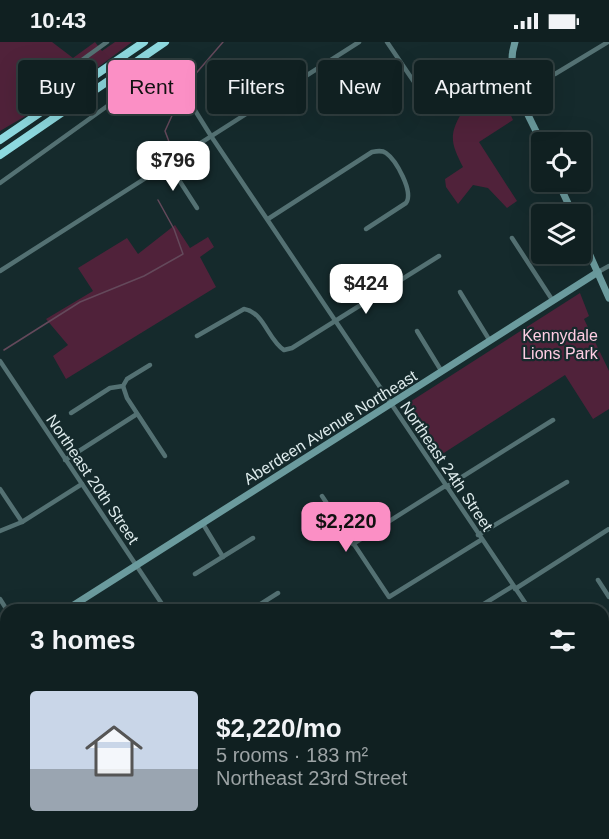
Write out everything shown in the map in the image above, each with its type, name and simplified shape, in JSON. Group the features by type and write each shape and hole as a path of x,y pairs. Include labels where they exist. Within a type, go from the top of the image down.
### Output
{"highway":[{"path":"0,140 144,42"},
{"path":"0,155 165,42"}],"street":[{"path":"82,60 107,42"},
{"path":"0,271 359,42"},
{"path":"387,42 414,82"},
{"path":"515,42 511,63 516,85 537,132"},
{"path":"555,74 609,42"},
{"name":"Northeast 24th Street","path":"0,183 166,64 211,136 526,604"},
{"path":"268,219 372,152 380,151 390,157 409,189 410,196 406,203 366,229"},
{"path":"168,163 197,208"},
{"path":"512,238 553,302"},
{"path":"197,336 235,312 249,310 258,316 275,343 284,350 296,346 439,256"},
{"path":"591,257 609,298"},
{"name":"Aberdeen Avenue Northeast","path":"76,604 609,266"},
{"path":"460,292 490,341"},
{"path":"417,332 442,372"},
{"name":"Northeast 20th Street","path":"0,361 162,604"},
{"path":"150,365 127,379 123,386 125,394 165,456"},
{"path":"71,413 110,388 123,386"},
{"path":"65,460 137,414"},
{"path":"354,544 553,420"},
{"path":"322,495 389,597 567,482"},
{"path":"0,531 22,522 82,484"},
{"path":"0,489 22,522"},
{"path":"203,524 223,556"},
{"path":"484,604 609,529"},
{"path":"195,574 253,538"},
{"path":"598,580 609,597"},
{"path":"261,604 278,593"},
{"path":"0,703 0,709"}],"green space":[{"path":"0,42 52,42 73,58 95,42 102,51 115,42 132,42 96,69 96,60 18,60 18,114 29,114 0,131"},
{"path":"461,114 510,114 513,120 479,142 517,201 507,208 488,188 473,185 458,204 446,187 445,179 463,167 453,140"},
{"path":"175,225 190,248 208,237 214,247 200,257 216,287 66,379 53,356 68,345 46,319 93,291 78,268 127,238 138,254"},
{"name":"Kennydale Lions Park","path":"580,293 589,316 584,319 609,371 609,409 593,419 565,375 436,458 402,407"}],"waterway":[{"path":"195,75 223,42"},
{"path":"171,147 165,131 173,114"},
{"path":"4,350 80,302 144,276 183,254 174,229 158,200"}]}
